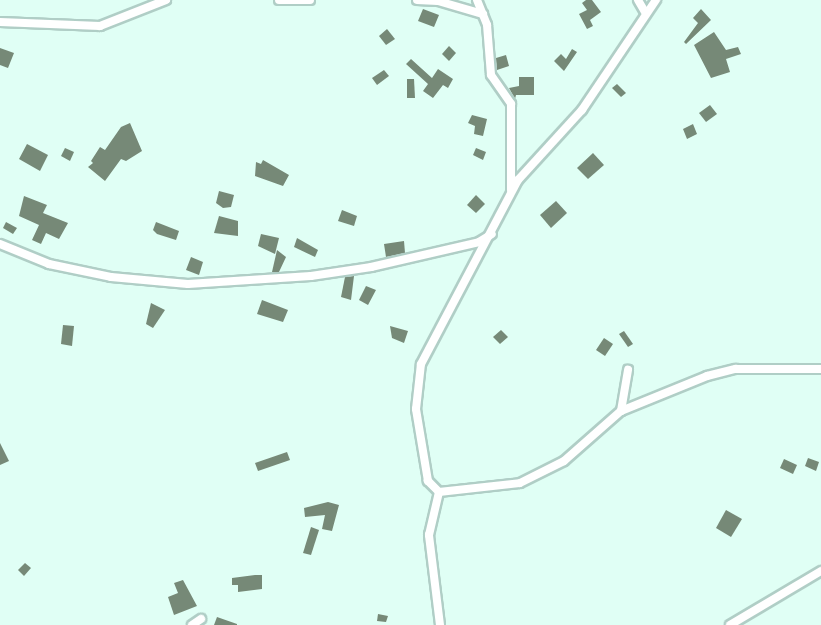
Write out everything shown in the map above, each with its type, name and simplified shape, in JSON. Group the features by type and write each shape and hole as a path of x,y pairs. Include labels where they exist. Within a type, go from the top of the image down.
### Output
{"street":[{"path":"0,22 100,26 166,0"},
{"path":"279,0 310,0"},
{"path":"417,0 438,1 483,14"},
{"path":"477,0 483,14 491,75 511,104 512,190"},
{"path":"638,0 646,14"},
{"path":"439,492 428,481 416,409 416,382 421,364 492,234 512,190 529,166 582,110 656,0"},
{"path":"0,244 49,264 111,277 188,284 311,276 371,267 479,242 492,234"},
{"path":"439,492 520,483 539,477 581,448 621,411 707,376 736,369 821,369"},
{"path":"621,411 628,370"},
{"path":"439,492 429,535 440,625"},
{"path":"730,625 821,571"},
{"path":"192,625 201,619"}],"building":[{"path":"592,0 601,12 590,20 593,26 587,29 579,14 587,10 582,3"},
{"path":"423,9 439,15 434,27 418,21"},
{"path":"701,9 711,20 686,44 684,42 698,23 693,18"},
{"path":"387,29 395,39 386,45 379,36"},
{"path":"714,32 726,50 738,47 741,54 726,59 730,72 711,78 694,45"},
{"path":"449,46 456,53 449,61 442,54"},
{"path":"0,48 14,53 8,68 0,65"},
{"path":"572,49 577,52 564,71 554,61 561,54 566,59"},
{"path":"506,55 509,66 497,70 496,58"},
{"path":"411,59 432,78 438,69 453,79 448,88 443,85 433,98 423,91 428,84 406,64"},
{"path":"384,70 389,76 377,85 372,78"},
{"path":"519,77 534,77 534,95 516,95 515,99 509,88 519,86"},
{"path":"407,79 414,79 415,98 407,98"},
{"path":"617,84 626,93 621,97 612,88"},
{"path":"710,105 717,114 706,122 699,113"},
{"path":"472,115 487,119 483,136 474,134 475,126 468,123"},
{"path":"130,123 142,151 126,161 121,159 105,181 88,167 93,163 91,161 100,147 105,150 121,127"},
{"path":"693,124 697,134 687,139 683,129"},
{"path":"27,144 48,155 40,171 19,159"},
{"path":"65,148 74,152 70,161 61,156"},
{"path":"476,148 486,152 483,160 473,155"},
{"path":"593,153 604,165 588,179 577,168"},
{"path":"263,160 289,175 283,186 255,176 256,162 261,164"},
{"path":"219,191 234,195 231,207 223,208 216,203"},
{"path":"476,195 485,204 476,213 467,205"},
{"path":"24,196 47,205 43,213 68,223 59,239 46,233 41,244 32,240 39,225 19,216"},
{"path":"556,201 567,213 551,228 540,215"},
{"path":"342,210 357,216 354,226 338,221"},
{"path":"219,216 238,221 238,236 214,233"},
{"path":"6,222 17,228 13,234 3,228"},
{"path":"156,222 179,231 176,240 157,234 153,230"},
{"path":"261,234 279,238 275,254 258,246"},
{"path":"297,238 318,250 315,257 294,247"},
{"path":"404,241 405,253 386,257 384,244"},
{"path":"277,250 286,257 279,272 272,272"},
{"path":"191,257 203,262 199,275 186,270"},
{"path":"354,276 351,300 341,297 345,277"},
{"path":"366,286 376,290 368,305 359,300"},
{"path":"262,300 288,310 283,322 257,314"},
{"path":"151,303 165,310 153,328 146,324"},
{"path":"63,325 74,326 72,346 61,344"},
{"path":"390,326 408,331 404,343 392,338"},
{"path":"501,330 508,337 500,344 493,337"},
{"path":"624,331 633,344 628,347 619,334"},
{"path":"604,338 613,344 605,356 596,350"},
{"path":"0,443 9,461 0,465"},
{"path":"287,452 290,460 258,471 255,463"},
{"path":"808,458 819,462 816,471 805,466"},
{"path":"784,459 797,465 793,474 780,468"},
{"path":"328,502 339,505 332,531 322,529 325,515 305,517 304,508"},
{"path":"726,510 742,519 731,537 716,528"},
{"path":"311,527 319,530 311,555 303,553"},
{"path":"25,563 31,568 24,576 18,570"},
{"path":"262,575 262,589 238,592 238,585 232,585 232,578"},
{"path":"183,580 197,606 174,615 168,597 178,593 174,583"},
{"path":"378,614 388,616 386,622 377,621"},
{"path":"217,617 237,624 237,625 214,625"}]}
